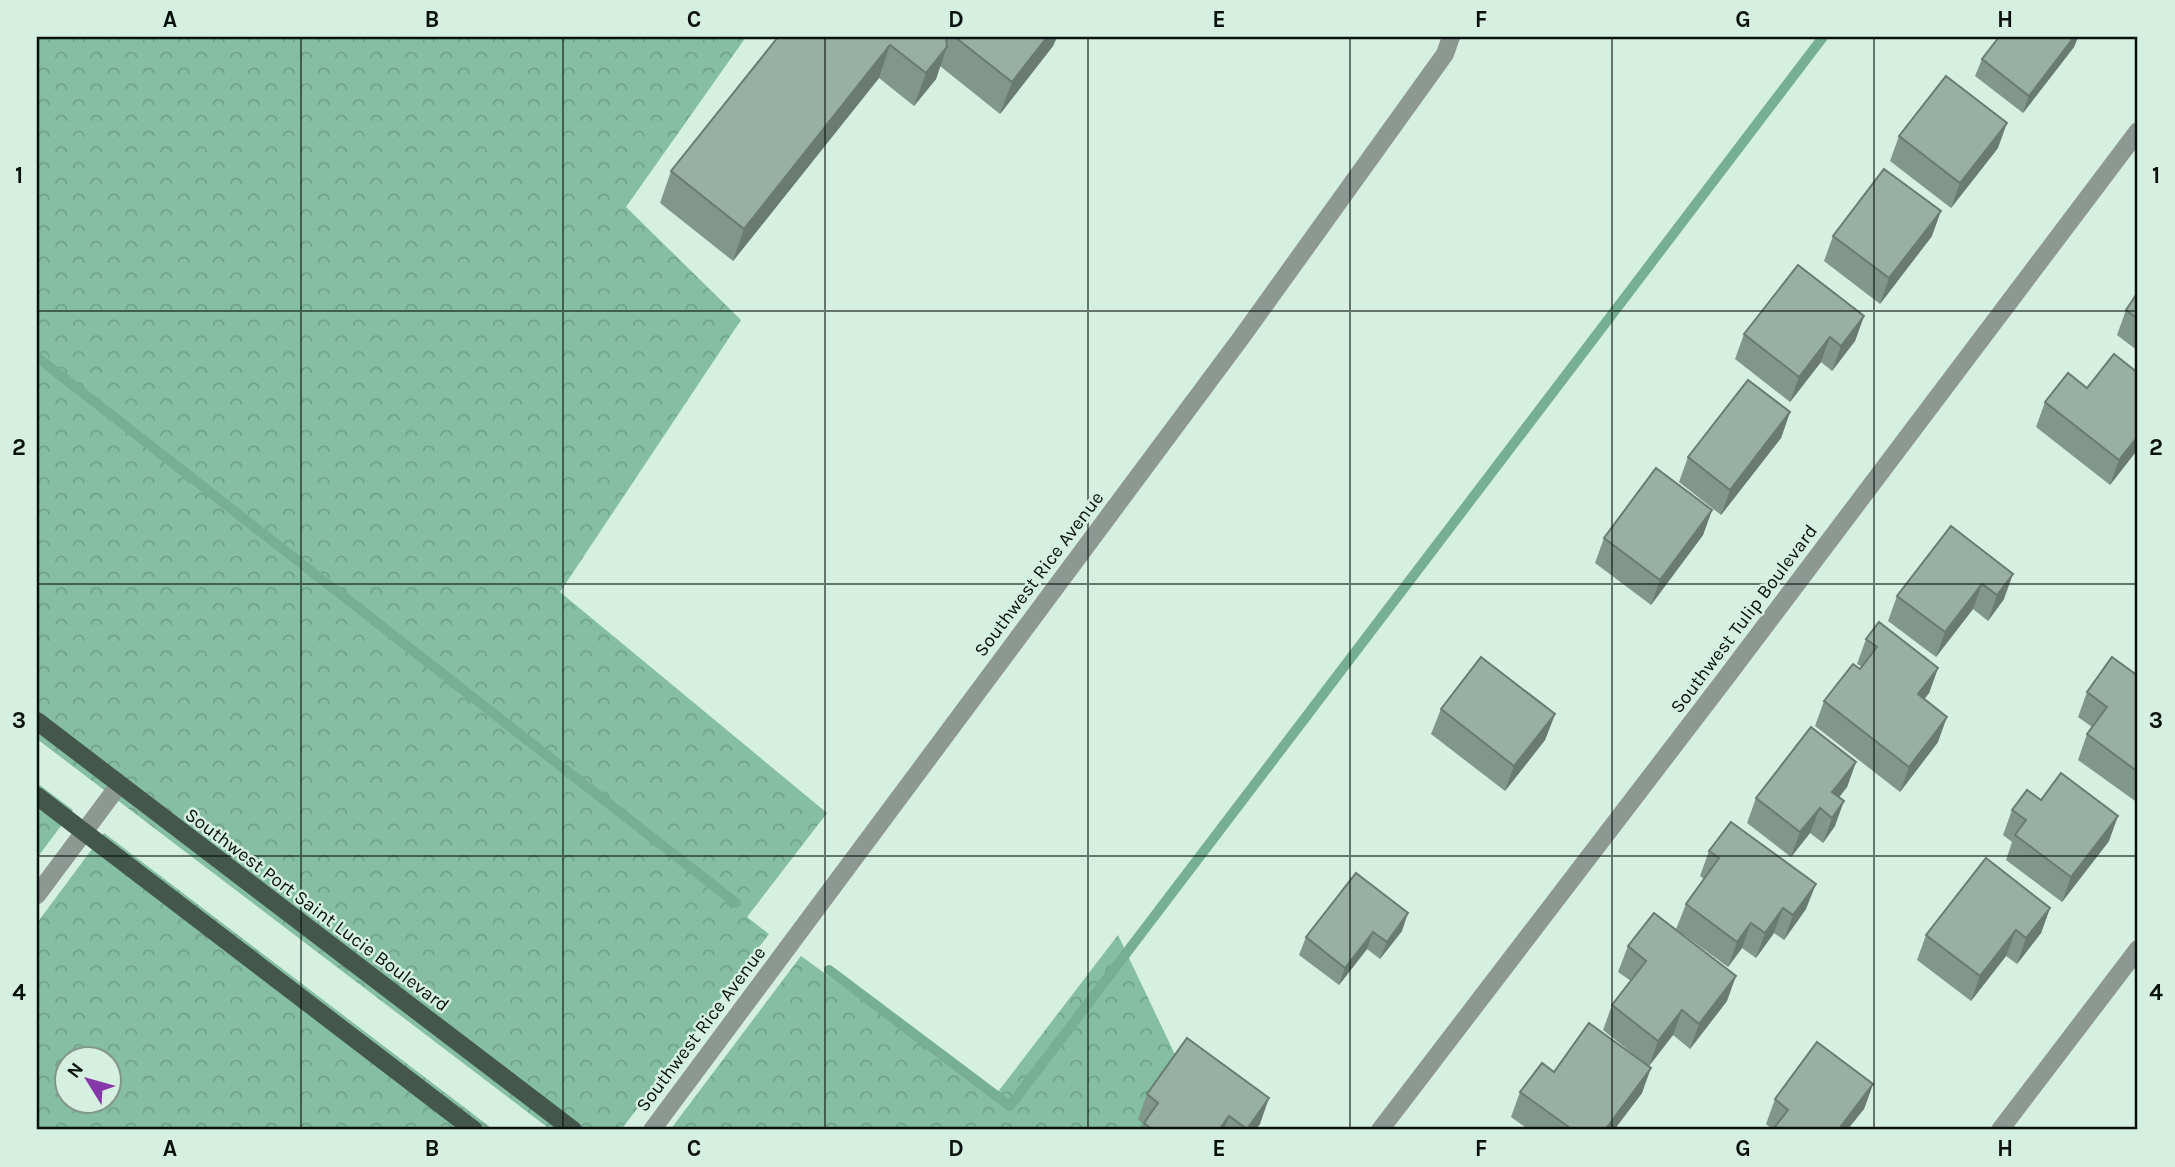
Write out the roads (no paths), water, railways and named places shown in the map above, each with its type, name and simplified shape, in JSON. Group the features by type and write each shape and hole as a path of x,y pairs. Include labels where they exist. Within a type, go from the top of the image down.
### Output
{"main road":[{"name":"Southwest Port Saint Lucie Boulevard","path":"37,721 573,1130"},
{"path":"37,796 474,1130"}],"street":[{"name":"Southwest Rice Avenue","path":"652,1130 1250,326 1445,54 1451,37"},
{"name":"Southwest Tulip Boulevard","path":"1381,1130 2138,131"},
{"path":"37,895 119,785"},
{"path":"2000,1130 2138,948"}],"waterway":[{"path":"829,970 1010,1106 1823,37"},
{"path":"37,357 736,903"}]}
